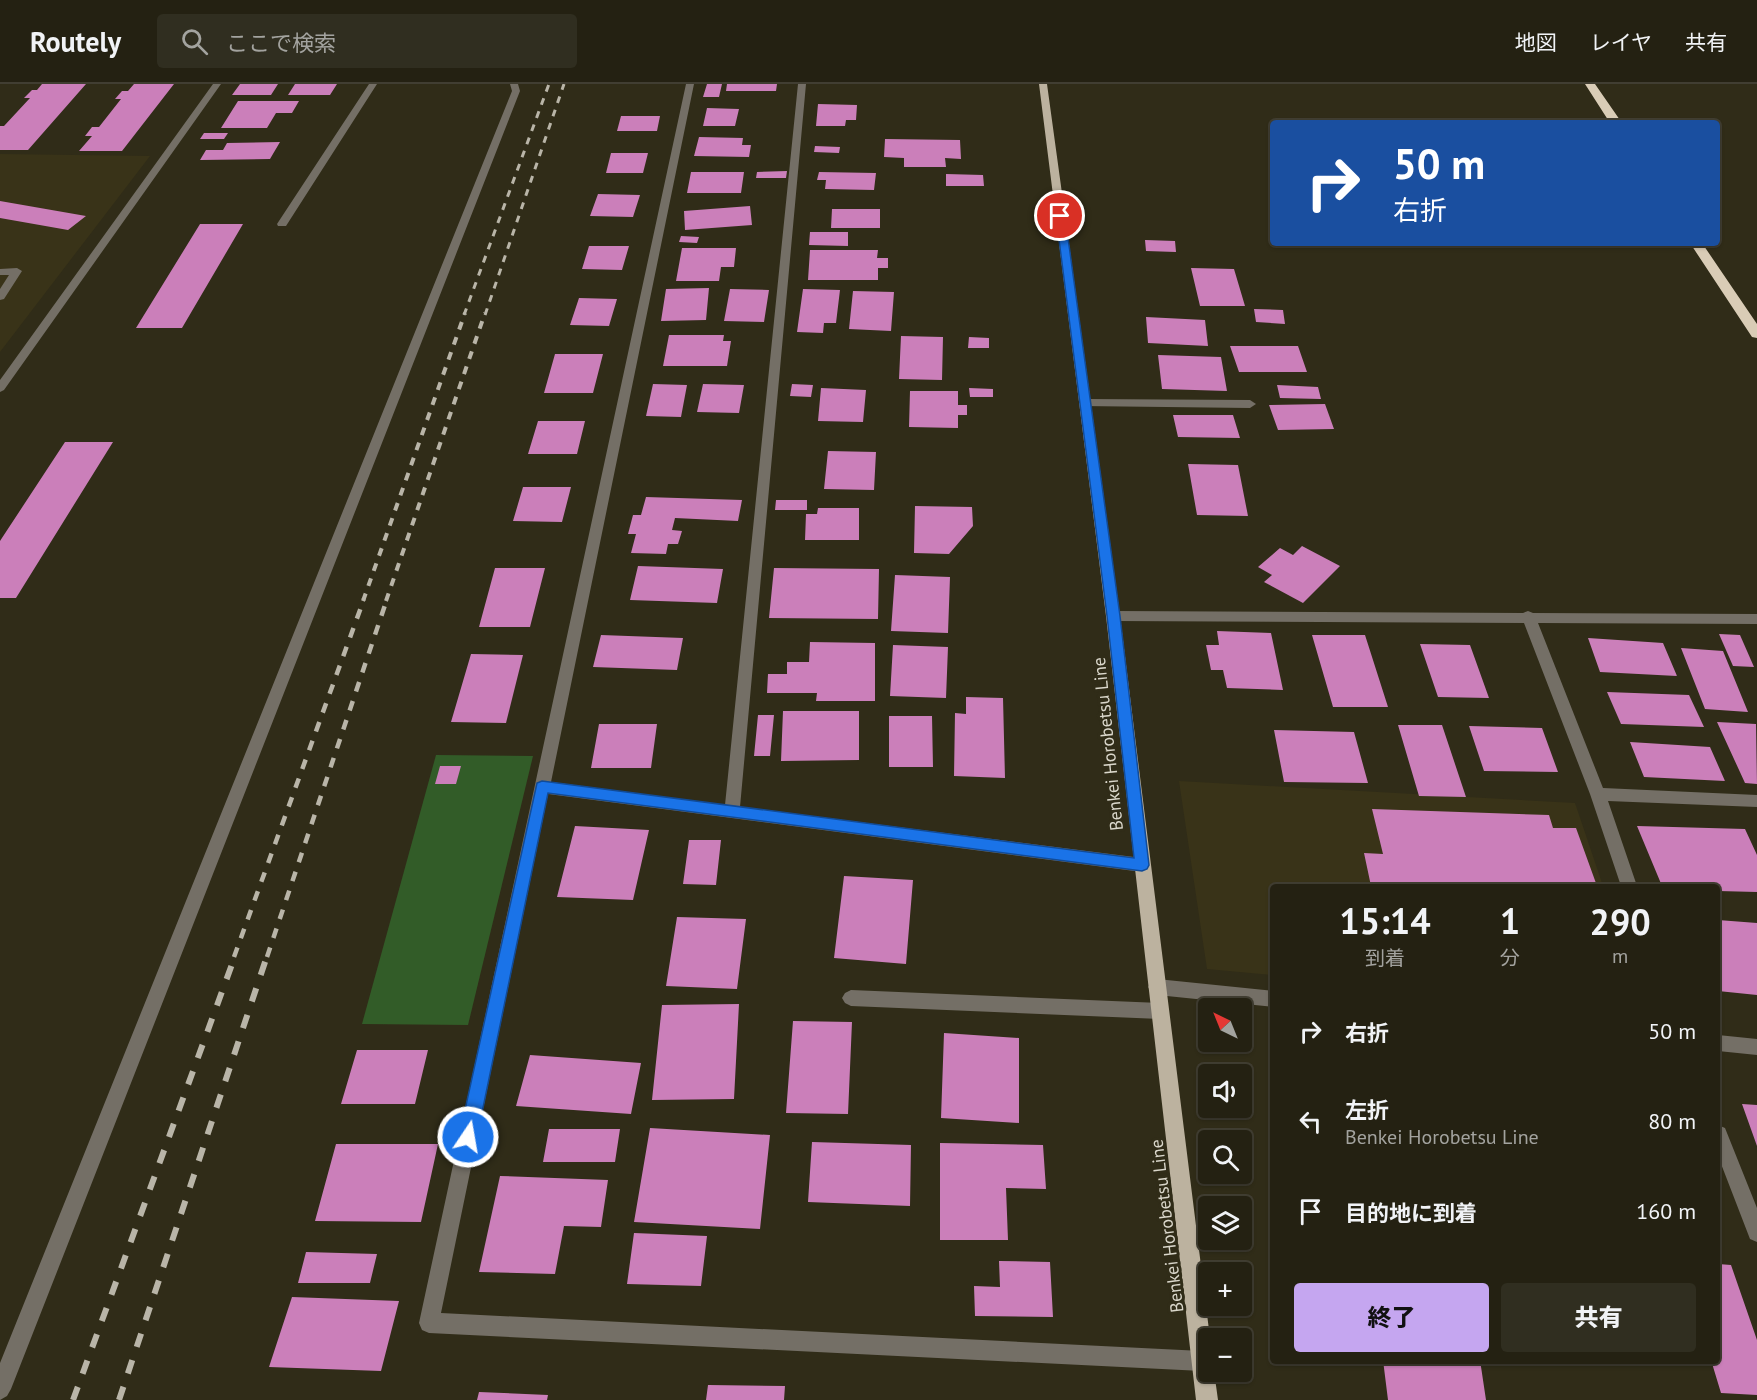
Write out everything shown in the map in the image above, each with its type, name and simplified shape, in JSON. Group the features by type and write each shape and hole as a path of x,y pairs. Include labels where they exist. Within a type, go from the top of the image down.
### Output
{"highway":[{"path":"1590,84 1614,120"},
{"path":"1698,246 1757,334"}],"main road":[{"name":"Benkei Horobetsu Line","path":"1043,84 1113,616 1198,1328"},
{"name":"Benkei Horobetsu Line","path":"1205,1382 1207,1400"}],"street":[{"path":"0,388 217,84"},
{"path":"282,224 373,84"},
{"path":"0,1389 516,91 514,84"},
{"path":"690,84 429,1323 1198,1361"},
{"path":"732,812 802,84"},
{"path":"0,272 17,271 0,297"},
{"path":"1085,403 1250,404"},
{"path":"1113,616 1528,616 1757,619"},
{"path":"1528,616 1598,794 1628,884"},
{"path":"542,787 1142,865"},
{"path":"1598,794 1757,801"},
{"path":"1157,987 1270,999"},
{"path":"851,998 1160,1011"},
{"path":"1720,1043 1757,1047"},
{"path":"1720,1139 1757,1232"}],"shaded area":[{"path":"0,154 150,156 0,352"},
{"path":"1179,781 1575,803 1602,884 1270,884 1270,975 1207,969"}],"green space":[{"path":"436,755 533,756 468,1025 362,1024"}],"building":[{"path":"42,84 86,84 28,150 0,150 0,126 4,126 30,98 24,98 32,90 37,90"},
{"path":"134,84 174,84 122,151 79,151 92,136 85,136 92,127 99,127 121,99 115,99 122,91 128,91"},
{"path":"240,84 278,84 271,95 232,95"},
{"path":"295,84 337,84 330,95 288,95"},
{"path":"707,84 722,84 719,97 703,97"},
{"path":"727,84 777,84 776,91 726,91"},
{"path":"238,101 299,101 292,113 276,113 267,128 221,128"},
{"path":"818,104 857,105 856,120 846,120 845,126 816,126"},
{"path":"707,108 739,109 735,126 703,126"},
{"path":"621,116 660,116 657,131 617,131"},
{"path":"204,133 228,133 224,139 200,139"},
{"path":"699,137 743,138 742,145 751,145 749,157 694,156"},
{"path":"885,139 960,140 961,159 945,158 946,167 904,167 904,158 884,157"},
{"path":"280,142 270,159 200,160 206,150 223,150 227,143"},
{"path":"815,146 840,147 839,153 814,152"},
{"path":"611,153 648,153 643,173 606,173"},
{"path":"787,171 786,178 756,178 757,172"},
{"path":"691,172 744,172 741,193 687,193"},
{"path":"819,172 876,173 874,190 825,189 826,180 817,180"},
{"path":"946,174 983,175 984,186 946,186"},
{"path":"598,194 640,195 633,217 590,216"},
{"path":"0,201 86,216 68,230 0,218"},
{"path":"750,206 752,225 685,230 684,211"},
{"path":"832,209 880,209 880,228 831,228"},
{"path":"200,224 243,224 182,328 136,328"},
{"path":"810,232 848,232 848,246 809,245"},
{"path":"681,236 699,237 697,243 679,242"},
{"path":"1145,240 1175,241 1176,252 1146,251"},
{"path":"589,246 629,246 622,270 582,269"},
{"path":"682,248 736,248 734,267 721,267 719,281 676,281"},
{"path":"810,250 878,250 877,258 888,258 888,268 878,268 878,280 808,280"},
{"path":"1191,268 1234,269 1245,306 1200,306"},
{"path":"709,288 706,320 661,321 666,289"},
{"path":"730,289 769,290 764,322 724,321"},
{"path":"803,289 840,290 836,323 824,323 823,333 797,332"},
{"path":"853,291 894,292 891,331 849,329"},
{"path":"579,298 617,299 609,326 570,325"},
{"path":"1254,309 1283,310 1285,324 1256,322"},
{"path":"1146,317 1205,320 1208,346 1148,343"},
{"path":"669,335 724,335 723,341 731,341 727,366 663,366"},
{"path":"901,336 943,337 942,380 899,379"},
{"path":"969,337 989,338 989,348 968,348"},
{"path":"1230,346 1298,346 1307,372 1239,372"},
{"path":"555,354 603,354 593,393 544,393"},
{"path":"1158,355 1221,357 1227,391 1162,389"},
{"path":"653,384 687,385 681,417 646,416"},
{"path":"703,384 744,385 739,413 697,412"},
{"path":"792,384 813,385 811,397 790,396"},
{"path":"1277,385 1318,387 1321,399 1280,398"},
{"path":"821,388 866,390 863,422 818,421"},
{"path":"969,388 993,389 993,397 970,397"},
{"path":"910,391 958,391 958,405 967,405 967,415 958,415 958,428 909,427"},
{"path":"1325,404 1334,429 1278,430 1269,405"},
{"path":"1173,415 1233,415 1240,438 1178,437"},
{"path":"538,421 585,421 577,454 528,454"},
{"path":"65,442 113,442 16,598 0,598 0,541"},
{"path":"828,451 876,452 874,490 824,489"},
{"path":"1188,464 1238,465 1248,516 1197,515"},
{"path":"523,487 571,487 562,522 513,521"},
{"path":"646,497 742,500 738,521 675,518 672,530 682,531 678,544 668,544 666,554 631,553 636,534 628,534 633,515 641,515"},
{"path":"776,500 807,500 807,510 775,510"},
{"path":"915,506 972,507 973,526 949,554 914,553"},
{"path":"818,508 859,508 859,540 805,540 806,514 817,514"},
{"path":"1302,546 1340,566 1303,603 1264,582 1272,575 1258,567 1280,548 1293,555"},
{"path":"638,566 723,569 717,603 630,600"},
{"path":"495,568 545,568 530,627 479,627"},
{"path":"774,568 879,569 878,619 769,618"},
{"path":"895,575 950,577 948,633 891,631"},
{"path":"1217,631 1271,633 1283,690 1227,688 1223,670 1211,670 1206,645 1219,645"},
{"path":"1719,634 1740,635 1754,667 1733,666"},
{"path":"601,635 683,638 677,670 593,667"},
{"path":"1312,635 1365,635 1388,707 1333,707"},
{"path":"1588,638 1663,643 1677,676 1600,672"},
{"path":"810,642 875,643 875,701 816,701 817,693 767,693 768,674 787,674 787,662 809,662"},
{"path":"1420,644 1470,645 1489,698 1438,697"},
{"path":"893,645 948,647 946,698 890,696"},
{"path":"1681,648 1723,651 1748,712 1705,709"},
{"path":"471,654 523,655 506,723 451,722"},
{"path":"1607,692 1689,695 1704,727 1621,724"},
{"path":"966,697 1003,698 1005,778 954,776 955,713 966,714"},
{"path":"783,711 859,711 859,760 781,761"},
{"path":"758,715 774,715 770,756 754,756"},
{"path":"889,716 932,716 933,767 889,767"},
{"path":"1717,722 1756,724 1757,784 1745,783"},
{"path":"599,724 657,724 651,768 591,768"},
{"path":"1398,725 1442,725 1466,797 1419,796"},
{"path":"1469,726 1542,728 1558,772 1484,771"},
{"path":"1274,730 1354,732 1368,783 1284,782"},
{"path":"1630,742 1710,747 1725,781 1644,777"},
{"path":"440,766 461,766 456,784 435,784"},
{"path":"1372,809 1549,815 1553,828 1576,828 1596,884 1371,884 1364,853 1383,854"},
{"path":"575,826 649,830 633,900 557,897"},
{"path":"1637,826 1745,829 1757,855 1757,892 1720,891 1720,884 1661,884"},
{"path":"689,840 721,840 716,885 683,884"},
{"path":"844,876 913,880 906,964 834,958"},
{"path":"677,917 746,919 737,989 666,986"},
{"path":"1720,920 1757,923 1757,995 1720,991"},
{"path":"739,1004 734,1099 652,1100 662,1005"},
{"path":"793,1021 852,1022 848,1114 786,1113"},
{"path":"944,1033 1019,1038 1019,1123 941,1118"},
{"path":"357,1050 428,1050 415,1104 341,1104"},
{"path":"530,1055 641,1063 631,1114 516,1106"},
{"path":"1742,1104 1757,1105 1757,1146"},
{"path":"650,1128 770,1135 760,1229 634,1222"},
{"path":"549,1129 620,1129 615,1162 543,1162"},
{"path":"812,1142 911,1145 910,1206 808,1202"},
{"path":"940,1143 1043,1145 1046,1189 1006,1188 1008,1240 940,1240"},
{"path":"336,1144 438,1144 421,1222 315,1221"},
{"path":"500,1176 608,1180 601,1227 564,1226 555,1274 479,1272"},
{"path":"634,1233 707,1236 701,1286 627,1284"},
{"path":"306,1252 377,1254 370,1283 298,1283"},
{"path":"999,1261 1050,1262 1053,1317 975,1316 974,1286 1000,1287"},
{"path":"1720,1264 1731,1265 1757,1340 1757,1395 1721,1393 1712,1364 1720,1364"},
{"path":"292,1297 399,1301 381,1371 269,1367"},
{"path":"1384,1364 1481,1364 1486,1400 1388,1400"},
{"path":"708,1385 785,1386 784,1400 706,1400"},
{"path":"479,1392 548,1395 547,1400 477,1400"}],"railway":[{"path":"464,315 549,84"},
{"path":"485,315 564,84"},
{"path":"363,601 465,313"},
{"path":"386,601 485,313"},
{"path":"234,957 364,599"},
{"path":"267,957 387,599"},
{"path":"73,1400 235,956"},
{"path":"119,1400 267,956"}],"route":[{"path":"468,1137 542,787 1142,865 1113,616 1060,216"}]}
